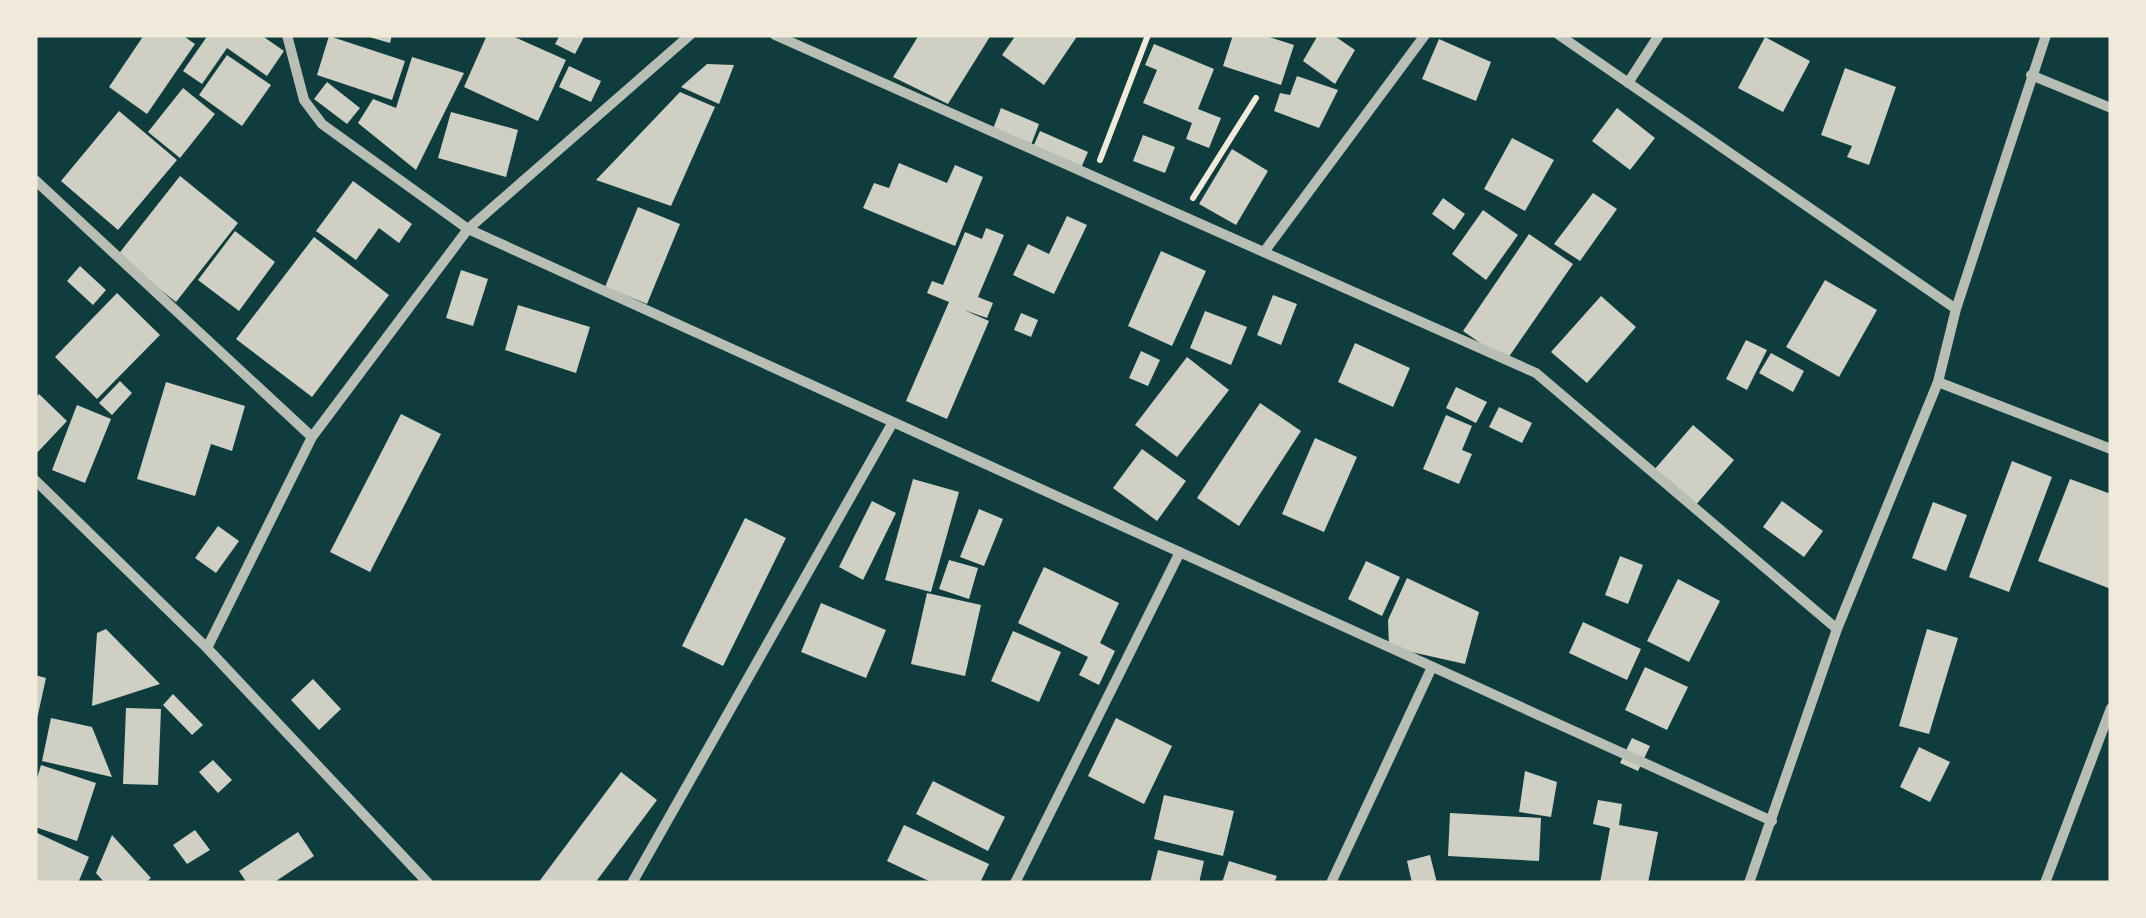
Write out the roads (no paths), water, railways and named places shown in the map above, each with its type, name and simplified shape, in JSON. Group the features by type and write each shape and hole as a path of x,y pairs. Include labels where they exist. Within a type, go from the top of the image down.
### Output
{"street":[{"path":"287,35 304,100 322,124 468,229 1772,821"},
{"path":"207,648 312,437 468,229 690,35"},
{"path":"775,35 1536,374 1837,630"},
{"path":"1264,252 1425,35"},
{"path":"1558,35 1956,309"},
{"path":"1628,83 1659,35"},
{"path":"1750,883 1837,630 1938,382 1956,309 2046,35"},
{"path":"2030,76 2111,108"},
{"path":"35,180 312,437"},
{"path":"1938,382 2111,450"},
{"path":"632,883 894,422"},
{"path":"35,480 207,648 428,883"},
{"path":"1015,883 1180,552"},
{"path":"1331,883 1432,667"},
{"path":"2045,883 2111,708"}]}
